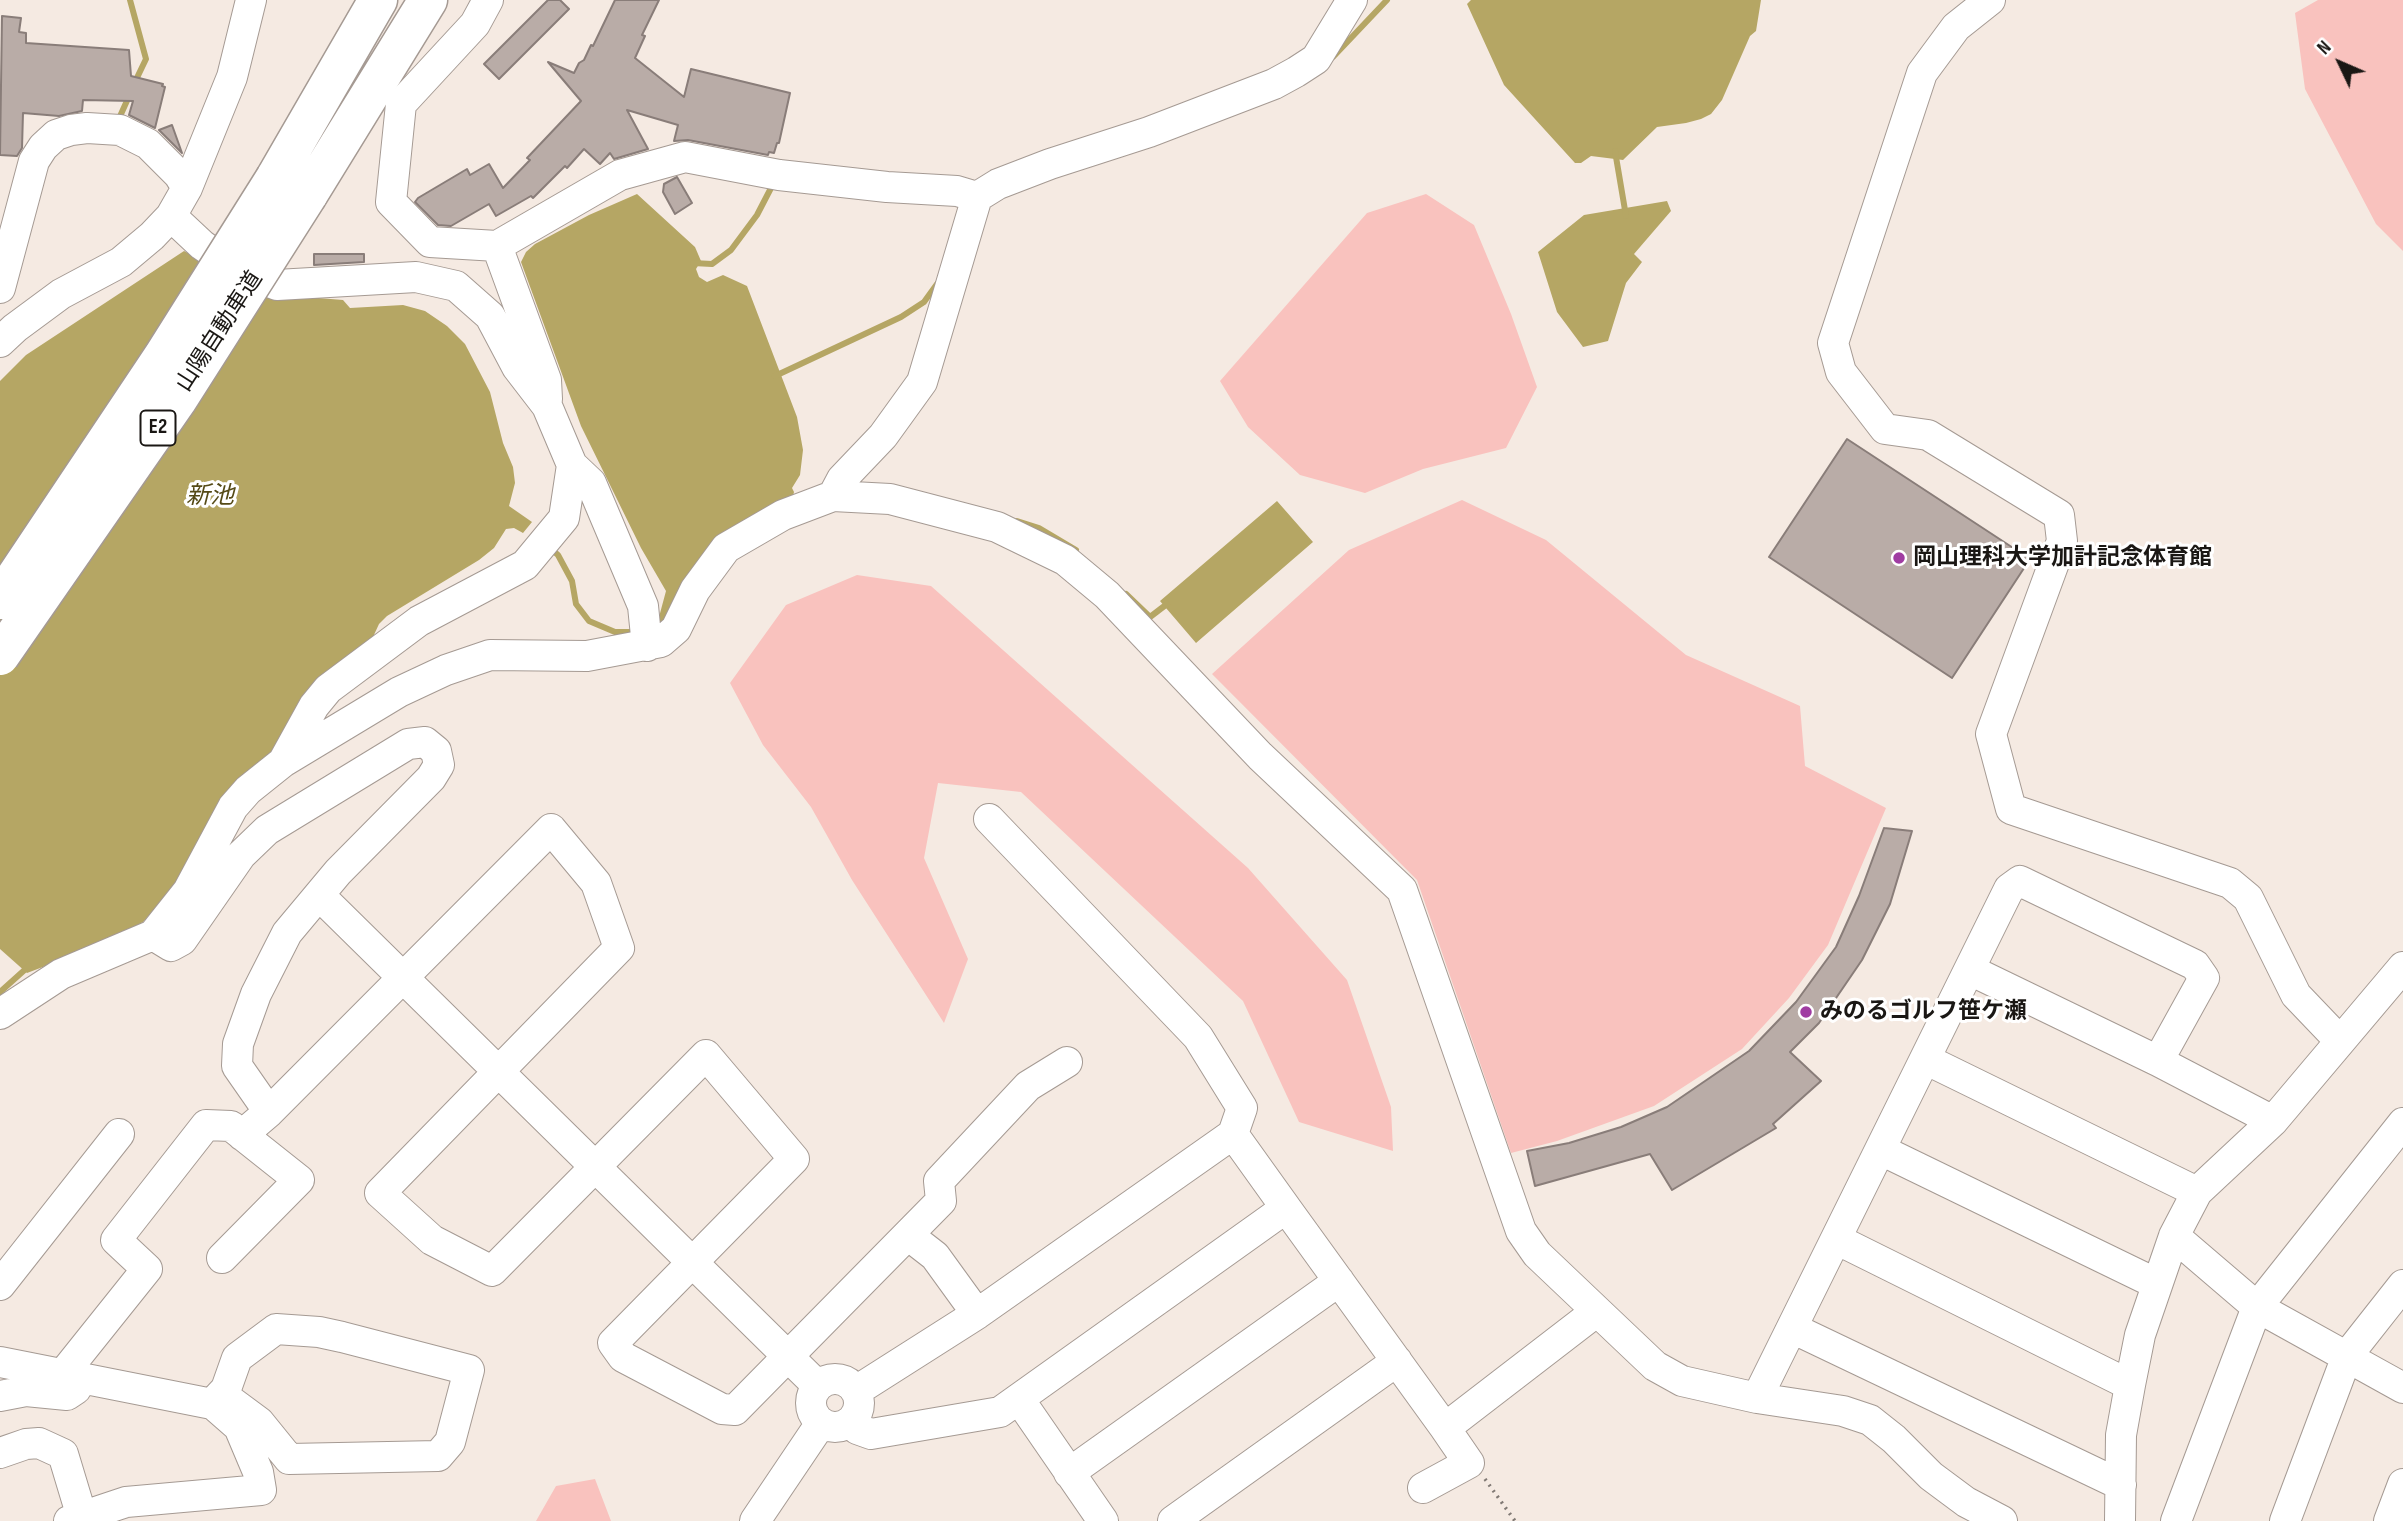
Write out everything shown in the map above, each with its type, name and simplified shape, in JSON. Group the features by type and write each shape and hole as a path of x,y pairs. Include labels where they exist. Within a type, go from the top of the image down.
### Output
{"highway":[{"name":"山陽自動車道","path":"0,600 156,368 275,178 378,0"},
{"name":"山陽自動車道","path":"0,656 177,401 428,0"}],"street":[{"path":"7,335 61,294 121,262 171,216 187,187 232,77 251,0"},
{"path":"488,0 475,24 401,104 391,202 430,242 497,246 620,175 685,157 779,175 887,187 957,191 977,197"},
{"path":"834,496 842,479 883,436 922,382 977,197 998,184 1149,132 1274,84 1316,59 1352,0"},
{"path":"1990,0 1956,27 1922,73 1833,343 1841,372 1885,429 1928,435 2059,515 2062,541 1992,734 2011,809 2230,883 2248,898 2296,995 2339,1040"},
{"path":"7,335 0,291 34,161 43,147 56,135 71,130 116,130 148,144 179,174 187,187"},
{"path":"171,216 202,245 238,271 278,285 416,277 456,286 490,316 517,368 547,406 572,465 591,483 643,606 646,635"},
{"path":"497,246 546,380 547,406"},
{"path":"283,762 314,706 328,689 419,621 525,565 564,518 572,465"},
{"path":"0,1014 61,974 153,935 188,891 233,807 248,790 283,762 399,692 446,670 491,655 587,656 646,635 661,642 676,629 695,590 726,548 783,516 834,496 890,499 997,527 1065,560 1107,595 1260,756 1402,890 1521,1231 1538,1254 1655,1366 1682,1381 1756,1398 1843,1410 1870,1420 1966,1502 2002,1521"},
{"path":"153,935 171,946 182,940 241,855 267,830 408,744 425,742 436,751 439,765 432,778 338,872 287,933 256,994 239,1044 237,1066 269,1112"},
{"path":"856,1391 977,1314 1233,1135 1242,1108 1198,1037 989,819"},
{"path":"242,1135 269,1112 551,829 596,883 619,948 380,1193 432,1240 492,1271 706,1055 794,1159 613,1343 623,1357 722,1409 735,1410 941,1201 939,1181 1028,1086 1067,1062"},
{"path":"1756,1398 2009,888 2020,881 2194,965 2204,978 2158,1061"},
{"path":"319,895 818,1385"},
{"path":"2120,1521 2121,1434 2130,1385 2140,1335 2174,1237 2197,1192 2273,1121 2403,967"},
{"path":"1970,970 2158,1061 2273,1121"},
{"path":"1925,1059 2197,1192"},
{"path":"2176,1521 2257,1307 2403,1123"},
{"path":"72,1376 147,1269 116,1240 206,1125 230,1126 299,1180 222,1258"},
{"path":"0,1285 119,1134"},
{"path":"1233,1135 1469,1463 1423,1488"},
{"path":"1881,1150 2157,1284"},
{"path":"755,1521 835,1422 858,1411 856,1391 851,1385 831,1379 818,1385 811,1398 816,1418 835,1422 872,1434 1000,1412 1286,1208"},
{"path":"908,1234 935,1256 977,1314"},
{"path":"2174,1237 2257,1307 2403,1388"},
{"path":"1836,1239 2130,1385"},
{"path":"1069,1473 1339,1282"},
{"path":"2284,1521 2347,1356 2403,1285"},
{"path":"1445,1428 1597,1311"},
{"path":"1792,1328 2121,1485"},
{"path":"0,1362 212,1404 232,1402 259,1422 289,1460 438,1456 450,1442 469,1370 319,1332 276,1329 237,1359 226,1389 212,1404"},
{"path":"1173,1521 1397,1361"},
{"path":"0,1396 26,1391 66,1395 76,1389 72,1376"},
{"path":"1019,1399 1103,1521"},
{"path":"0,1453 26,1444 40,1443 63,1454 75,1519 126,1502 261,1490 258,1472 239,1427 212,1404"},
{"path":"2389,1521 2403,1484"}],"path":[{"path":"1469,1463 1479,1470 1515,1521"}],"shaded area":[{"path":"2318,0 2403,0 2403,251 2376,224 2305,89 2295,13"},
{"path":"1426,194 1474,225 1511,314 1537,387 1506,448 1423,469 1365,493 1300,475 1248,427 1220,381 1367,213"},
{"name":"みのるゴルフ笹ケ瀬","path":"1462,500 1546,540 1686,655 1800,706 1805,766 1886,808 1828,945 1789,998 1742,1049 1654,1106 1557,1141 1511,1153 1417,880 1212,674 1349,550"},
{"path":"857,575 931,586 1248,868 1347,980 1391,1107 1393,1151 1299,1122 1243,1001 1021,792 938,783 924,858 968,959 944,1023 852,880 811,807 763,745 730,683 786,605"},
{"path":"595,1479 611,1521 536,1521 556,1486"}],"water":[{"path":"1471,0 1761,0 1756,31 1750,36 1722,100 1711,114 1686,123 1657,127 1623,160 1591,156 1581,163 1575,163 1504,85 1467,4"},
{"path":"637,194 695,247 701,261 696,269 699,277 707,282 723,275 747,286 797,417 803,450 800,475 792,488 792,500 662,634 655,622 666,591 641,548 581,426 521,262 526,252 535,244 589,215"},
{"path":"1667,201 1671,211 1634,254 1642,262 1626,283 1608,341 1583,347 1557,312 1538,252 1584,215"},
{"name":"新池","path":"184,251 269,294 343,300 350,308 403,305 425,311 447,326 465,344 490,392 503,443 513,467 515,483 509,506 532,522 523,533 514,528 506,529 494,548 479,560 387,616 379,624 373,637 269,759 212,816 171,891 143,922 106,943 27,973 0,949 0,381 26,355"},
{"path":"1277,501 1313,542 1196,643 1160,601"}],"building":[{"path":"548,0 560,0 569,9 499,79 484,64"},
{"path":"615,0 659,0 642,35 645,36 635,58 684,97 691,69 790,93 779,143 774,153 769,152 768,155 688,140 674,141 678,125 627,110 648,149 614,159 610,153 600,164 584,149 533,198 531,196 496,216 489,204 451,226 438,225 415,202 418,198 467,169 470,175 489,164 503,188 530,160 527,158 581,101 548,62 574,73 591,45 593,46"},
{"path":"2,16 21,18 19,32 26,33 26,43 129,50 131,76 163,84 165,87 155,128 129,115 133,101 83,100 82,111 59,116 23,113 22,148 17,156 0,155"},
{"path":"172,125 182,153 159,130"},
{"path":"677,177 692,203 675,214 663,192 664,184"},
{"path":"314,254 364,254 364,262 314,265"},
{"name":"岡山理科大学加計記念体育館","path":"1847,439 2030,559 1952,678 1769,557"},
{"name":"みのるゴルフ笹ケ瀬","path":"1884,828 1912,831 1890,904 1862,960 1819,1023 1790,1052 1821,1081 1773,1124 1776,1128 1672,1190 1650,1154 1535,1186 1527,1151 1569,1143 1621,1127 1667,1107 1749,1051 1796,1002 1836,947 1859,896"}],"waterway":[{"path":"130,0 146,59 134,84"},
{"path":"1333,57 1387,0"},
{"path":"117,123 130,94"},
{"path":"1615,151 1626,216"},
{"path":"693,263 712,264 731,250 757,215 771,188"},
{"path":"775,376 901,317 924,302 937,284"},
{"path":"1017,521 1039,528 1076,550"},
{"path":"550,548 558,555 572,581 576,604 589,621 615,632 634,632"},
{"path":"1126,594 1150,617 1167,604"},
{"path":"0,992 29,966"}],"place":[{"name":"岡山理科大学加計記念体育館","path":"1899,558"},
{"name":"みのるゴルフ笹ケ瀬","path":"1806,1012"}]}
